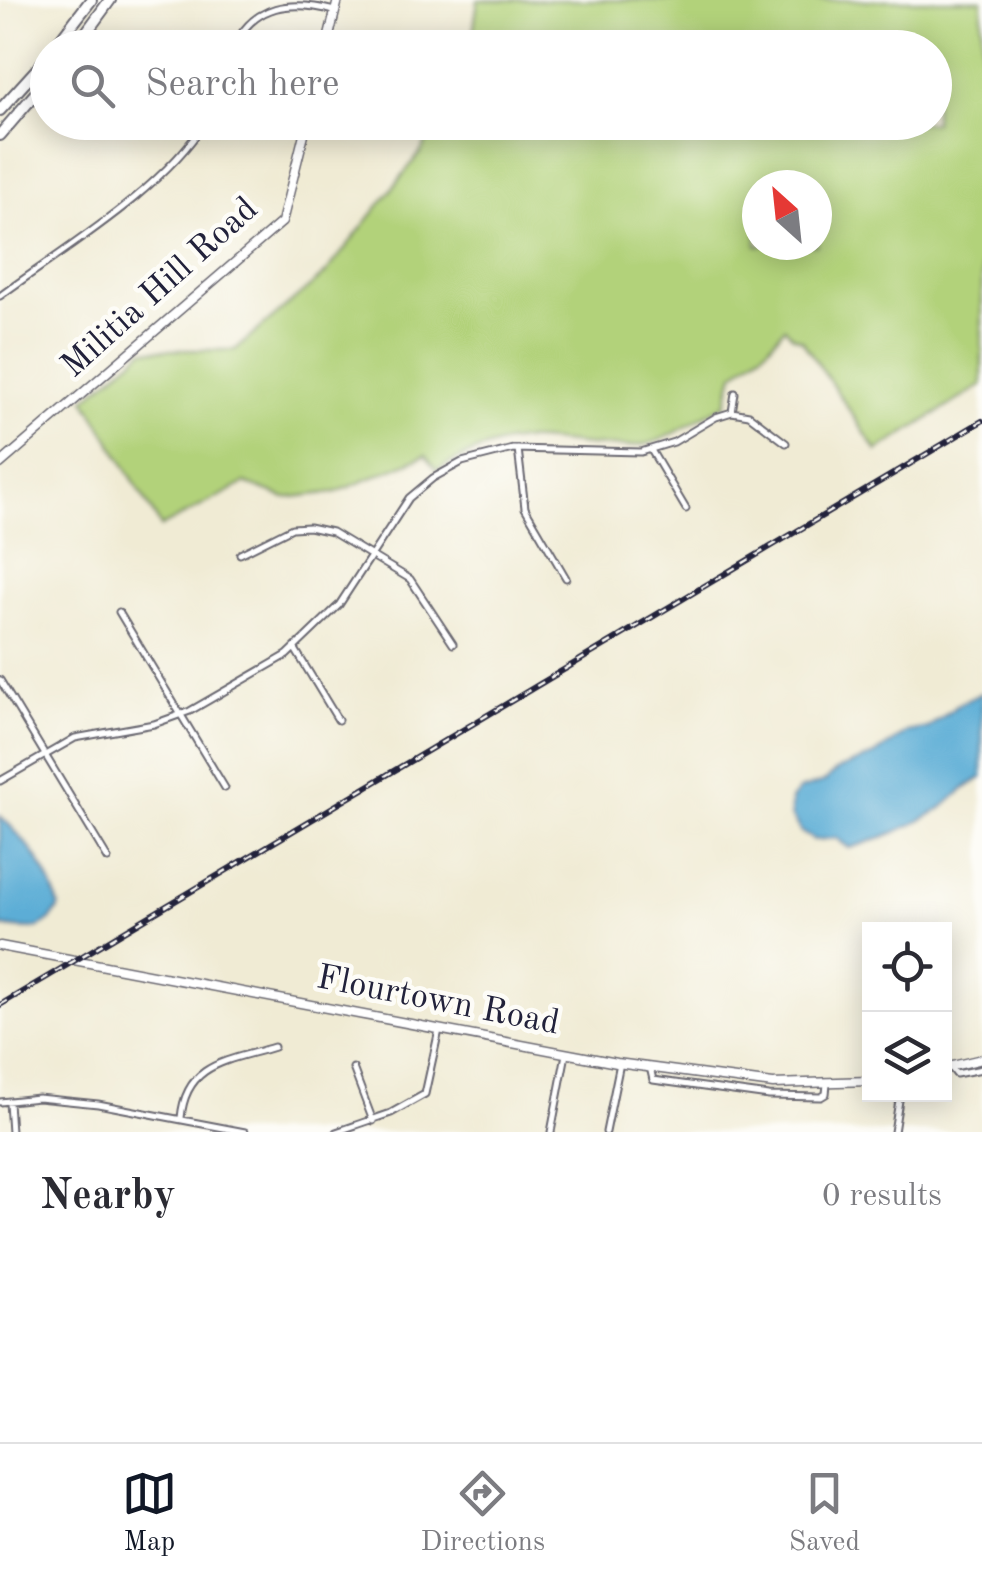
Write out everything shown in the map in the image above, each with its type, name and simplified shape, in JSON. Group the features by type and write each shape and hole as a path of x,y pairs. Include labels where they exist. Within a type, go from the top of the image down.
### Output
{"highway":[{"path":"68,30 91,0"},
{"path":"88,30 110,0"},
{"path":"0,110 30,76"},
{"path":"0,134 30,100"}],"main road":[{"path":"330,30 338,0"},
{"name":"Militia Hill Road","path":"0,464 282,222 302,140"},
{"name":"Flourtown Road","path":"0,946 620,1063 773,1084 862,1082"},
{"path":"952,1066 982,1059"}],"street":[{"path":"244,30 251,20 271,8 301,4 335,11"},
{"path":"0,296 154,182 192,140"},
{"path":"732,412 735,393"},
{"path":"0,782 76,738 154,724 181,714 242,683 295,648 339,605 401,507 433,478 462,462 518,449 616,454 650,450 732,412 749,414 786,443"},
{"path":"518,449 523,502 566,578"},
{"path":"650,450 686,509"},
{"path":"240,554 286,530 309,526 340,536 410,578 453,644"},
{"path":"119,612 224,788"},
{"path":"295,648 338,720"},
{"path":"0,680 108,859"},
{"path":"336,1132 373,1121 425,1094 439,1030"},
{"path":"181,1118 182,1100 189,1084 206,1069 274,1047"},
{"path":"551,1132 566,1054"},
{"path":"606,1132 620,1063"},
{"path":"353,1068 373,1121"},
{"path":"952,1070 956,1074 982,1069"},
{"path":"0,1102 38,1098 181,1118 244,1132"},
{"path":"8,1102 11,1132"},
{"path":"894,1132 899,1102"}],"green space":[{"path":"478,0 982,0 982,385 877,451 802,340 785,327 768,347 734,374 726,404 646,444 621,447 532,440 507,442 436,470 426,455 337,492 285,498 245,483 161,527 85,399 144,350 235,350 326,273 427,140 952,140 952,30 474,30"}],"water":[{"path":"982,693 982,778 928,817 849,848 836,838 814,840 801,832 791,816 791,800 799,790 824,782 837,770 875,755 907,732 928,728 959,704"},
{"path":"0,816 36,857 55,894 59,907 42,926 0,926"}],"railway":[{"path":"0,1005 982,421"}]}
